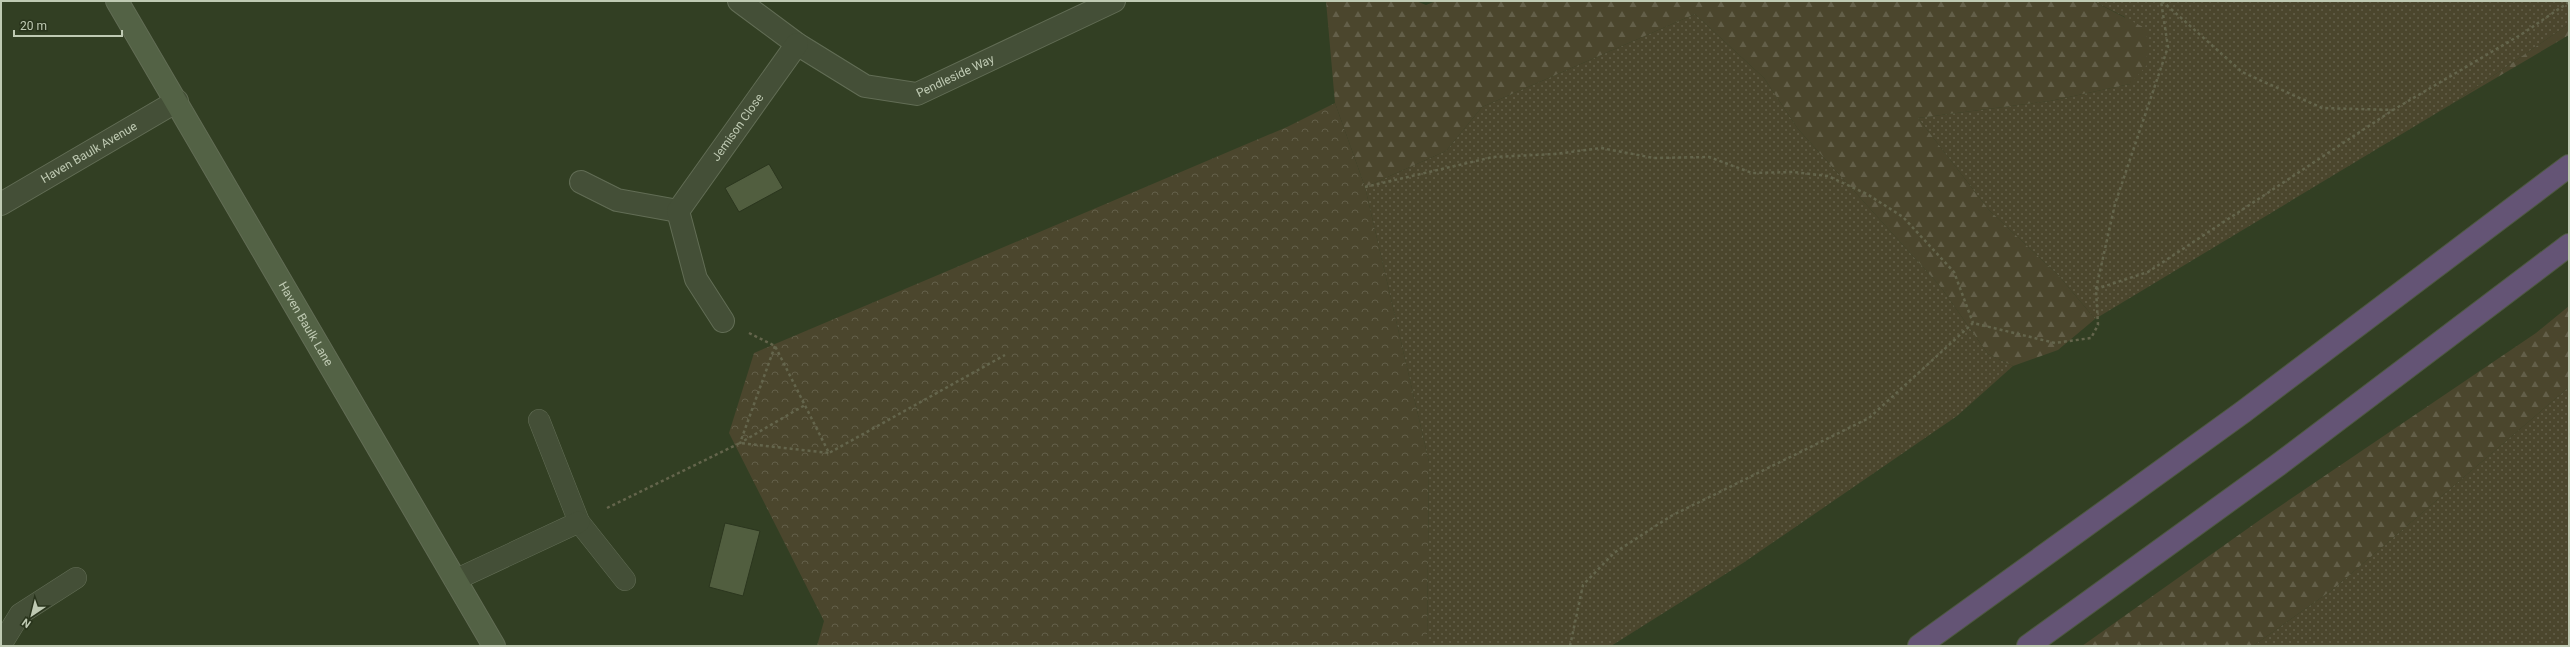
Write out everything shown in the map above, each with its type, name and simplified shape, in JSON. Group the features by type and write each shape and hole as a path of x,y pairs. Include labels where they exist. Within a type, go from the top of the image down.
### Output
{"highway":[{"path":"1919,646 2243,412 2569,166"},
{"path":"2028,646 2284,460 2569,245"}],"street":[{"name":"Haven Baulk Lane","path":"117,1 177,101 494,646"},
{"name":"Pendleside Way","path":"739,1 797,44 866,86 917,94 1114,1"},
{"name":"Jemison Close","path":"678,211 797,44"},
{"name":"Haven Baulk Avenue","path":"1,204 177,101"},
{"path":"581,182 617,200 678,211 696,279 723,321"}],"lane":[{"path":"539,420 579,522 625,580"},
{"path":"455,580 579,522"},
{"path":"1,645 20,614 76,578"}],"path":[{"path":"2162,1 2242,72 2322,108 2394,110"},
{"path":"1973,323 2055,343 2091,338 2098,325 2096,289 2115,204 2168,48 2162,1"},
{"path":"2096,289 2148,272 2394,110 2522,34 2569,2"},
{"path":"1365,187 1396,182 1433,170 1493,157 1555,154 1601,148 1654,158 1709,157 1752,173 1793,172 1828,176 1867,194 1903,217 1954,272 1973,323"},
{"path":"723,321 775,346 829,453"},
{"path":"1570,646 1583,585 1614,553 1671,516 1869,418 1973,323"},
{"path":"740,443 775,346"},
{"path":"740,443 829,453 1005,354"},
{"path":"579,522 740,443 805,405"}],"green space":[{"path":"1326,1 1416,1 1426,5 1436,1 2093,1 2147,29 2147,65 2130,84 2050,101 1918,118 1989,210 2059,276 2095,319 2058,350 2013,366 1988,354 1940,286 1798,129 1764,78 1695,14 1482,107 1446,151 1365,187 1335,103"},
{"path":"2093,1 2569,1 2569,24 2450,105 2095,319 2059,276 1989,210 1918,118 2050,101 2130,84 2125,17"},
{"path":"1695,14 1764,78 1798,129 1940,286 1988,354 2013,366 1957,416 1743,563 1611,646 1427,646 1429,462 1365,187 1446,151 1482,107"},
{"path":"2569,24 2569,35 2450,105"},
{"path":"1335,103 1365,187 1429,462 1427,646 817,646 824,621 729,433 754,353 1287,127"},
{"path":"2569,306 2569,387 2332,590 2253,646 2082,646 2264,517 2536,333"},
{"path":"2569,387 2569,646 2253,646 2332,590"}],"building":[{"path":"769,164 783,188 739,212 725,188"},
{"path":"725,523 760,531 743,596 709,587"}]}
